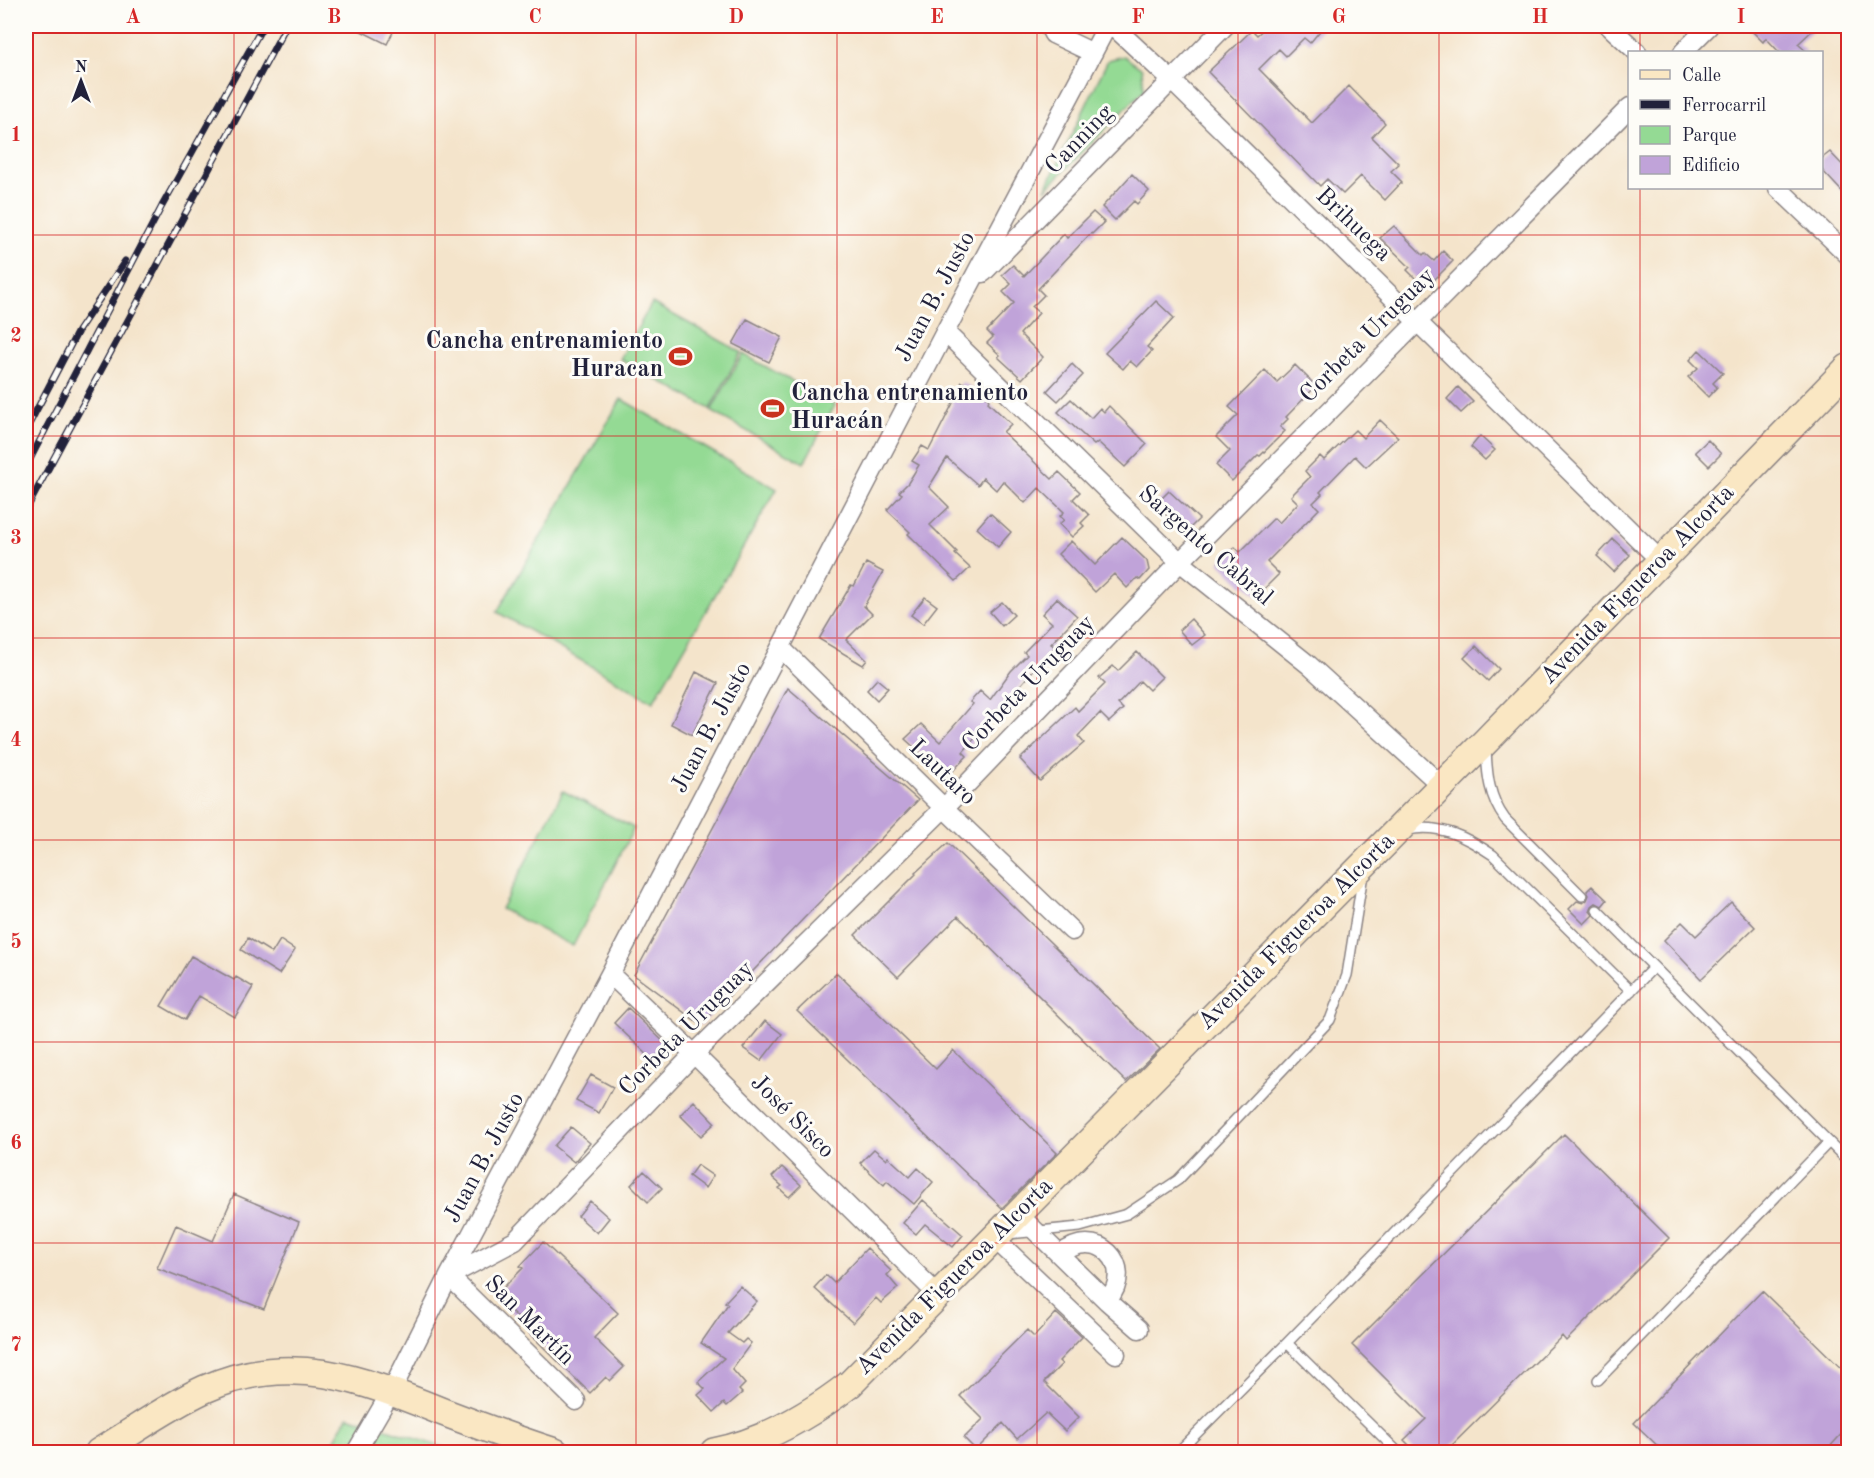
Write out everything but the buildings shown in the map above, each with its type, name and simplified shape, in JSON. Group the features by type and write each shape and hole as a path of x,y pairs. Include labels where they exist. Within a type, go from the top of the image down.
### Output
{"main road":[{"name":"Avenida Figueroa Alcorta","path":"714,1452 780,1429 829,1400 850,1384 996,1237 1027,1222 1365,863 1844,377"},
{"path":"99,1452 206,1389 240,1377 271,1371 292,1370 341,1376 392,1392 504,1436 555,1452"}],"street":[{"path":"1049,26 1053,34 1093,53"},
{"name":"Juan B. Justo","path":"356,1452 392,1392 449,1276 1107,26"},
{"name":"Brihuega","path":"1113,26 1417,320 1661,561"},
{"name":"Canning","path":"969,288 1225,26"},
{"path":"1609,26 1636,51"},
{"path":"1684,51 1709,26"},
{"name":"Corbeta Uruguay","path":"449,1276 515,1241 694,1054 944,808 1180,562 1628,108"},
{"path":"1779,189 1848,255"},
{"name":"Sargento Cabral","path":"945,332 1180,562 1309,665 1442,786"},
{"name":"Lautaro","path":"781,648 1072,931"},
{"name":"José Sisco","path":"610,974 938,1295"},
{"path":"1027,1222 1107,1301 1139,1329"},
{"path":"996,1237 1116,1354"},
{"path":"1060,1255 1068,1248 1089,1243 1109,1252 1115,1261 1118,1282 1114,1293 1107,1301"},
{"name":"San Martín","path":"449,1276 576,1401"}],"lane":[{"path":"1486,741 1487,775 1497,809 1582,896"},
{"path":"1394,834 1414,829 1434,829 1455,833 1477,844 1493,855 1631,991"},
{"path":"1027,1222 1080,1227 1127,1214 1178,1180 1330,1020 1347,975 1365,863"},
{"path":"1597,910 1848,1161"},
{"path":"1178,1452 1654,967"},
{"path":"1598,1380 1829,1142"},
{"path":"1287,1343 1398,1452"}],"green space":[{"path":"1124,56 1142,69 1144,90 1045,190 1108,60"},
{"name":"Cancha entrenamiento Huracan","path":"652,303 741,352 710,409 620,359"},
{"name":"Cancha entrenamiento Huracán","path":"743,354 835,405 804,463 711,411"},
{"path":"621,399 777,489 653,702 497,612"},
{"path":"563,791 634,828 573,946 501,909"},
{"path":"348,1416 366,1422 349,1452 328,1452"},
{"path":"380,1427 457,1452 366,1452"}],"railway":[{"path":"26,467 162,206 263,26"},
{"path":"26,510 286,26"},
{"path":"26,430 78,331 125,261"}],"place":[{"name":"Cancha entrenamiento Huracan","path":"681,356"},
{"name":"Cancha entrenamiento Huracán","path":"773,408"}]}
